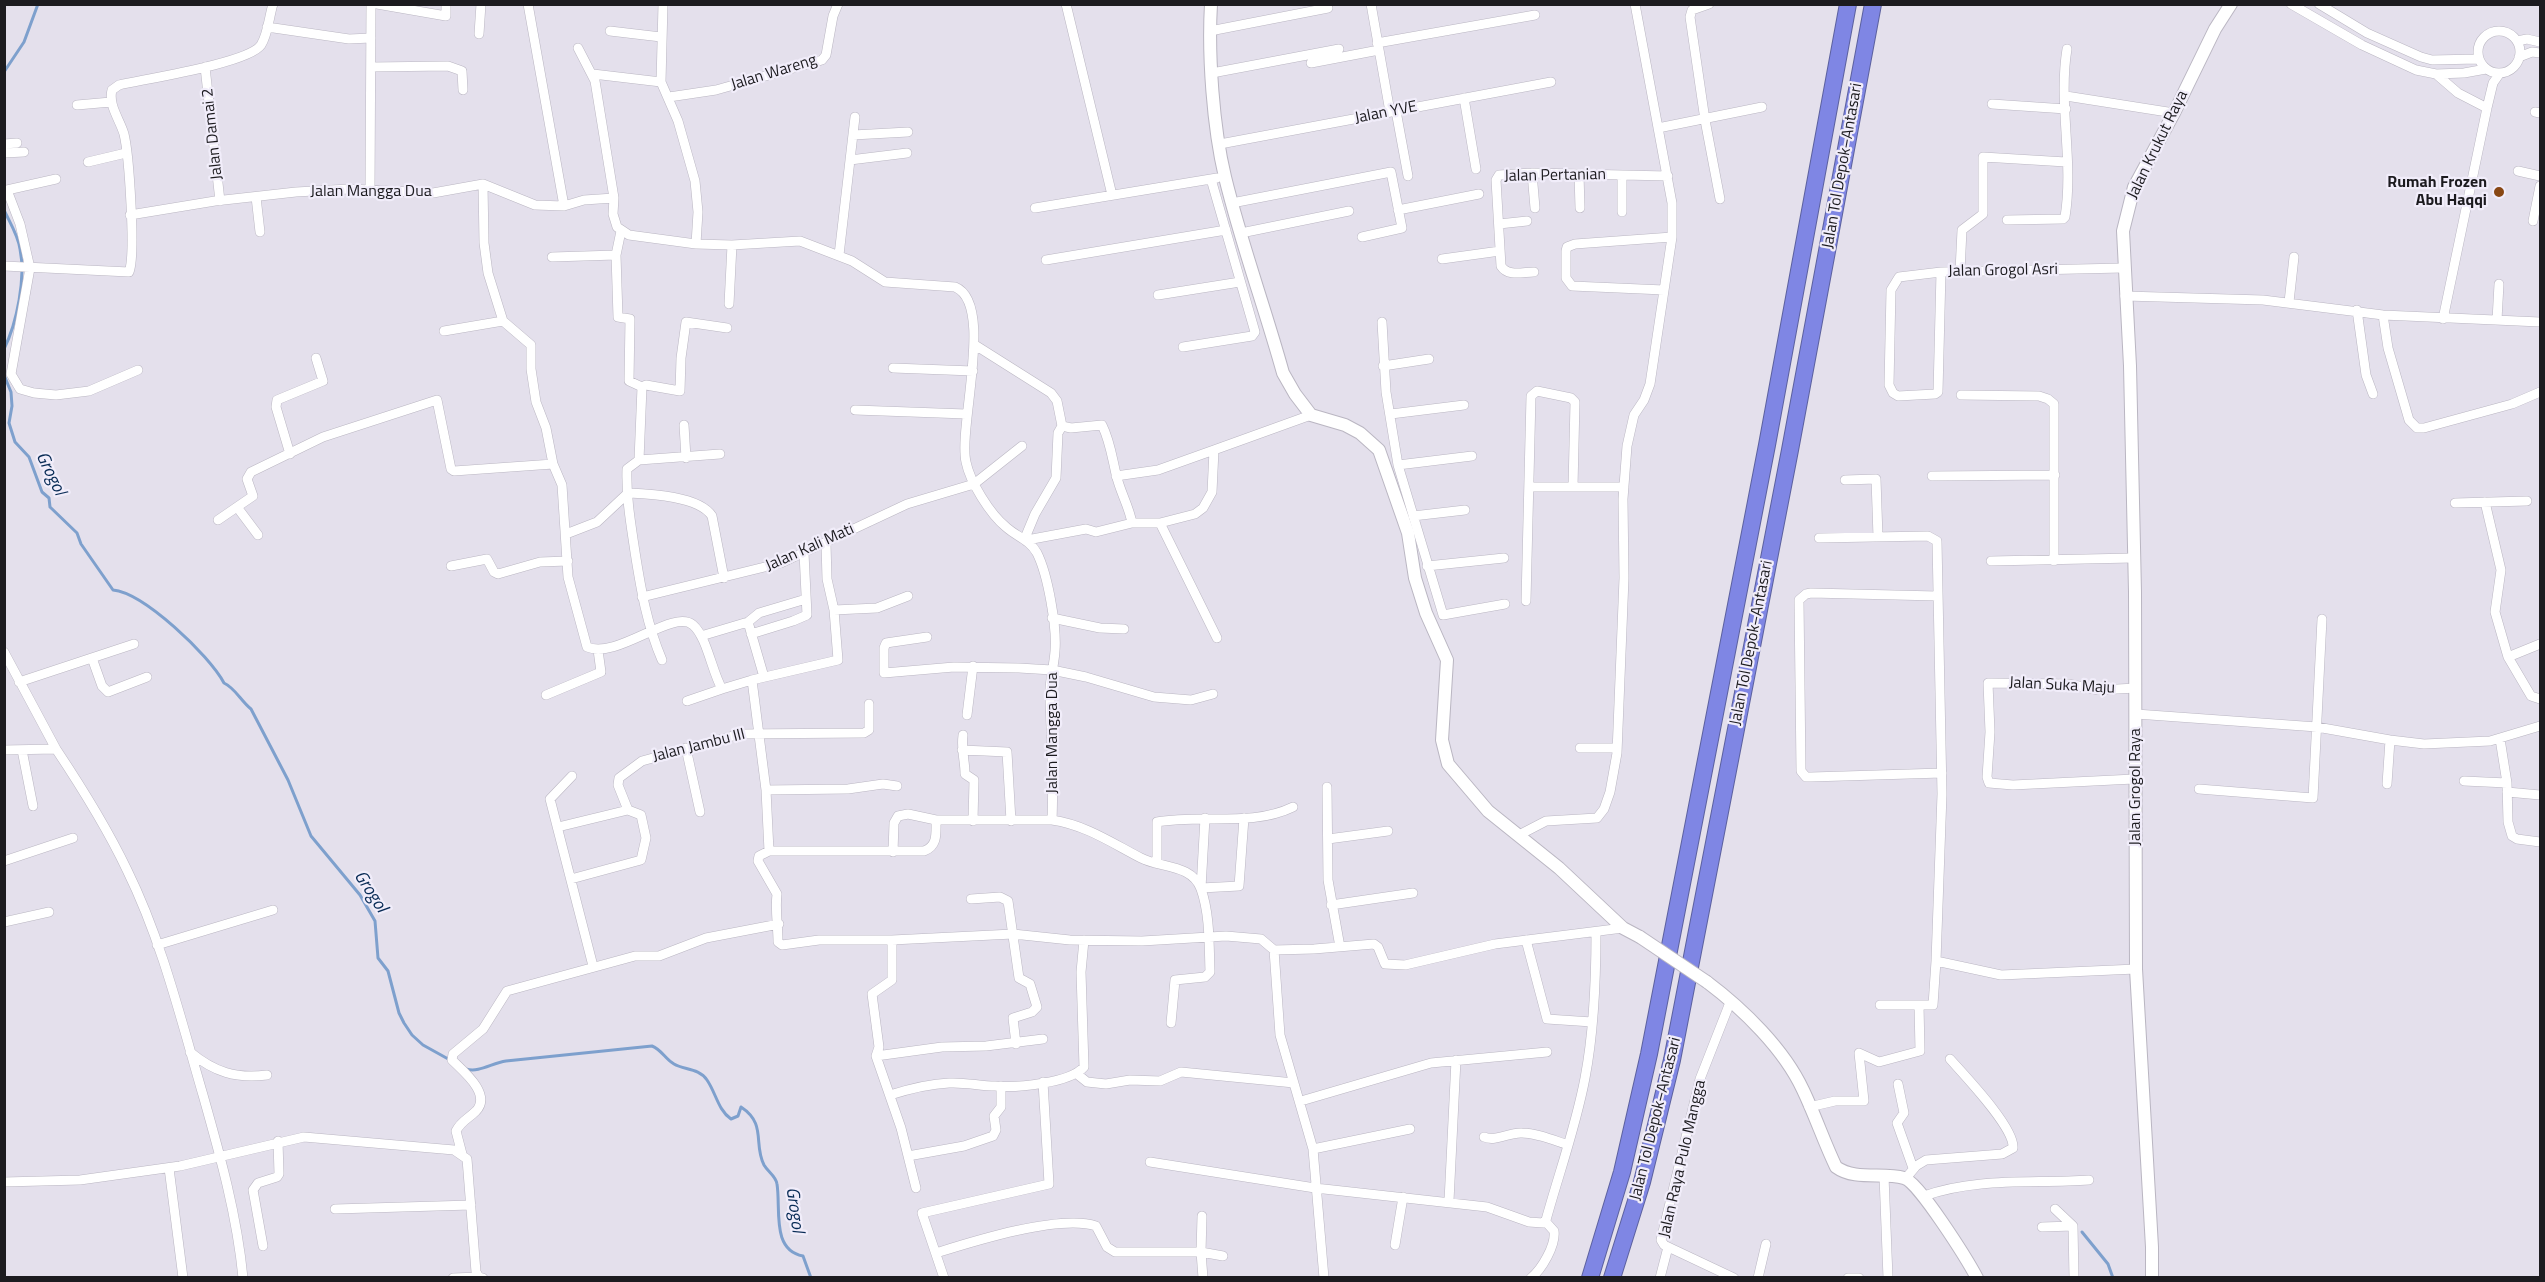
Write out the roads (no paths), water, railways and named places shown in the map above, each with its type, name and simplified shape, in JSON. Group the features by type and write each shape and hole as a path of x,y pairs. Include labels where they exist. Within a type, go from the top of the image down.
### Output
{"highway":[{"name":"Jalan Tol Depok–Antasari","path":"1590,1278 1622,1172 1651,1043 1772,422 1848,4"},
{"name":"Jalan Tol Depok–Antasari","path":"1612,1278 1642,1182 1672,1060 1873,4"}],"street":[{"path":"9,266 129,272 132,258 127,158 124,134 111,102 112,90 119,86 206,67 256,51 263,40 273,4"},
{"path":"370,4 370,191"},
{"path":"377,4 446,16 446,4"},
{"path":"479,34 481,4"},
{"path":"528,4 564,206"},
{"path":"663,4 661,82 669,97 695,181 698,212 696,244"},
{"name":"Jalan Wareng","path":"669,97 716,90 822,60 826,56 833,16 838,4"},
{"path":"1066,4 1112,195"},
{"path":"1211,4 1212,73 1225,176 1283,373 1311,415"},
{"path":"1371,4 1378,46 1408,176"},
{"path":"1519,835 1546,821 1592,820 1599,816 1610,792 1617,748 1624,578 1624,487 1631,422 1650,384 1672,237 1672,203 1668,176 1635,4"},
{"path":"1709,4 1692,10 1690,14 1705,120 1720,199"},
{"name":"Jalan Krukut Raya","path":"2125,296 2123,268 2125,217 2134,187 2174,113 2215,29 2231,4"},
{"path":"2291,4 2362,45 2432,74 2458,93 2487,108"},
{"path":"2319,4 2367,33 2432,60 2478,59"},
{"path":"1210,32 1328,8"},
{"path":"1311,63 1378,46 1535,15"},
{"path":"267,27 349,39 371,38"},
{"path":"610,31 661,37"},
{"path":"2432,74 2492,71 2514,66 2519,57 2517,41 2508,33 2496,31 2480,41 2478,59 2492,71 2493,83 2443,319"},
{"path":"2517,41 2527,39 2541,42"},
{"path":"578,48 593,74 614,198 613,214 621,231 616,255 618,317 630,319 629,381 642,387 646,385 680,391 681,358 686,322 727,328"},
{"path":"2007,220 2063,219 2066,213 2067,49"},
{"path":"1212,73 1339,50"},
{"path":"2519,57 2532,52 2541,53"},
{"path":"2432,60 2432,74"},
{"path":"371,67 448,66 457,68 462,71 463,90"},
{"name":"Jalan Damai 2","path":"206,67 220,201"},
{"path":"593,74 661,82"},
{"name":"Jalan YVE","path":"1220,144 1551,82"},
{"path":"2066,96 2174,113"},
{"path":"1464,98 1476,169"},
{"path":"77,105 111,102"},
{"path":"1992,104 2066,109"},
{"path":"1658,128 1762,107"},
{"path":"839,255 855,117"},
{"path":"853,135 908,132"},
{"path":"4,144 17,143"},
{"path":"4,153 24,152"},
{"path":"850,160 907,153"},
{"path":"1960,272 1962,230 1982,217 1983,213 1983,157 2066,162"},
{"path":"88,162 127,158"},
{"path":"2518,171 2541,176"},
{"path":"1232,202 1391,172 1402,228 1362,237"},
{"path":"1532,173 1535,208"},
{"name":"Jalan Pertanian","path":"1534,272 1511,273 1503,270 1497,177 1502,174 1532,173 1668,176"},
{"path":"1579,174 1580,208"},
{"path":"1035,208 1225,176"},
{"path":"1622,176 1622,212"},
{"path":"56,179 6,187 20,224 27,268 11,374 21,389 56,395 89,391 138,370"},
{"path":"1183,347 1254,334 1211,179"},
{"path":"614,198 584,200 564,206 535,205 483,184 484,243 488,273 503,321 531,345 531,369 536,402 546,428 553,464 562,485 574,605 587,647 598,650 650,633 672,622 684,621 692,624 701,636 715,677 722,689"},
{"name":"Jalan Mangga Dua","path":"130,215 296,192 434,193 483,184"},
{"path":"2533,221 2541,186"},
{"path":"1398,210 1479,194"},
{"path":"256,197 260,232"},
{"path":"1241,233 1348,211"},
{"path":"1499,224 1527,221"},
{"path":"1046,260 1226,230"},
{"name":"Jalan Mangga Dua","path":"621,231 628,235 696,244 732,245 800,241 839,255 885,282 955,287 962,290 967,299 975,345 963,440 965,462 974,484 1006,528 1026,539 1037,554 1047,584 1056,648 1050,694 1053,741 1052,820"},
{"path":"1664,290 1572,286 1566,278 1566,251 1568,247 1575,244 1672,237"},
{"path":"729,304 732,245"},
{"path":"1442,259 1500,251"},
{"path":"552,257 616,255"},
{"path":"2289,302 2294,257"},
{"name":"Jalan Grogol Asri","path":"1941,272 1940,386 1935,394 1898,396 1890,390 1891,290 1895,280 1904,275 1941,272 2123,268"},
{"path":"1158,295 1240,282"},
{"path":"2497,320 2499,284"},
{"path":"2125,296 2289,302 2383,315 2541,322"},
{"name":"Jalan Grogol Raya","path":"2125,296 2130,366 2136,688 2134,779 2136,969 2152,1278"},
{"path":"2357,310 2366,375 2373,394"},
{"path":"2383,315 2388,348 2409,420 2417,428 2512,404 2541,392"},
{"path":"444,331 503,321"},
{"path":"1382,322 1383,366 1398,465 1443,615 1434,632"},
{"path":"975,345 1051,393 1057,401 1062,426 1058,433 1056,478 1039,506 1026,539"},
{"path":"290,454 276,407 278,400 323,381 316,358"},
{"path":"1383,366 1429,359"},
{"path":"893,368 973,371"},
{"path":"639,460 642,387"},
{"path":"1526,601 1530,396 1533,393 1542,391 1571,398 1575,402 1573,487"},
{"path":"1960,395 2039,396 2054,404 2054,561"},
{"path":"218,520 253,496 247,475 323,437 437,400 451,469 454,471 553,464"},
{"path":"1391,414 1464,405"},
{"path":"855,410 966,414"},
{"path":"1116,476 1158,470 1311,415 1345,425 1360,433 1379,450 1408,533 1415,578 1426,613 1447,660 1442,740 1448,764 1488,811 1559,868 1623,928 1707,982 1731,1000 1757,1026 1781,1056 1802,1089 1839,1169 1851,1174 1884,1176 1909,1173 1926,1160 2002,1154 2013,1148 2013,1140 2000,1118 1950,1059"},
{"path":"684,425 686,458"},
{"path":"1062,426 1071,428 1102,425 1112,448 1116,476 1129,507 1132,524"},
{"path":"974,484 1022,446"},
{"path":"1026,539 1086,529 1096,532 1112,530 1132,524 1160,523 1186,518 1203,508 1212,492 1214,450"},
{"path":"662,660 650,633 642,597 628,493 627,469 639,460 720,454"},
{"path":"1398,465 1472,456"},
{"path":"1932,476 2055,475"},
{"path":"1845,480 1876,479 1878,537"},
{"name":"Jalan Kali Mati","path":"642,597 781,563 826,544 907,504 974,484"},
{"path":"1529,487 1624,487"},
{"path":"566,534 597,522 628,493 653,494 698,504 707,509 712,516 724,578"},
{"path":"2455,503 2527,501"},
{"path":"2485,502 2501,570 2495,612 2508,657 2531,696 2541,699"},
{"path":"237,507 258,535"},
{"path":"1413,516 1466,510"},
{"path":"1160,523 1217,638"},
{"path":"1819,538 1928,536 1935,538 1937,544 1942,772 1933,1005 1880,1005"},
{"path":"687,701 752,680 838,660 834,610 827,579 826,544"},
{"path":"751,634 807,615 804,553"},
{"path":"1427,566 1503,558"},
{"path":"1990,561 2133,558"},
{"path":"451,566 485,559 498,574 540,562 568,561"},
{"path":"1937,596 1811,593 1799,600 1802,771 1806,777 1942,772"},
{"path":"834,610 877,608 908,596"},
{"path":"701,636 748,622 759,613 806,599"},
{"path":"1443,615 1505,604"},
{"path":"1052,618 1101,628 1124,629"},
{"path":"2199,789 2312,800 2322,619"},
{"path":"748,622 765,677"},
{"path":"927,637 886,643 884,673 973,666 1052,670 1154,697 1191,699 1213,694"},
{"path":"19,682 134,644"},
{"path":"2508,657 2541,644"},
{"path":"546,695 601,672 598,650"},
{"path":"4,652 56,748 91,802 128,871 157,945 221,1156 240,1247 243,1278"},
{"path":"92,658 102,686 108,692 147,677"},
{"path":"967,715 973,666"},
{"path":"752,680 766,790 769,851"},
{"name":"Jalan Suka Maju","path":"2134,779 2013,785 1989,783 1987,777 1990,732 1988,683 2054,684 2107,690 2136,688"},
{"name":"Jalan Jambu III","path":"628,810 618,785 619,778 642,761 740,734 757,732 864,733 869,729 870,704"},
{"path":"2136,714 2317,727 2390,740 2459,744 2500,739 2541,726"},
{"path":"963,735 965,776 974,780 973,821"},
{"path":"2500,739 2507,787 2508,822 2512,836 2517,839 2541,842"},
{"path":"2387,784 2390,740"},
{"path":"4,750 56,748"},
{"path":"686,748 700,812"},
{"path":"1580,748 1617,748"},
{"path":"22,750 33,806"},
{"path":"962,750 1007,752 1011,821"},
{"path":"572,776 550,799 593,966"},
{"path":"2464,781 2541,795"},
{"path":"766,790 848,789 883,784 897,786"},
{"path":"1327,787 1327,871 1340,947"},
{"path":"1157,862 1157,822 1244,818 1281,813 1293,807"},
{"path":"558,827 628,810 641,816 646,838 641,860 571,879"},
{"path":"893,852 894,823 898,816 908,814 936,820 973,821 1052,820 1095,833 1146,860 1188,874 1201,888"},
{"path":"1171,1023 1175,980 1209,975 1209,937 1201,888 1205,818"},
{"path":"1201,888 1239,886 1244,818"},
{"path":"936,820 933,847 924,851 893,852 847,849 769,851 759,856 758,861 777,894 775,906 778,942 782,945 819,940 892,940 1012,934 1084,940 1142,941 1251,937 1261,939 1274,950 1374,944 1378,947 1385,964 1405,965 1473,948 1623,928"},
{"path":"1328,839 1388,831"},
{"path":"4,861 73,837"},
{"path":"1331,905 1413,893"},
{"path":"971,899 1000,897 1007,899 1019,978 1030,984 1037,1007 1032,1012 1013,1017 1016,1044"},
{"path":"157,945 273,910"},
{"path":"4,922 49,912"},
{"path":"462,1154 456,1131 460,1123 479,1107 481,1097 471,1080 452,1060 453,1054 483,1029 507,991 636,956 659,956 706,938 778,924"},
{"path":"1150,1162 1315,1188 1487,1207 1541,1224 1545,1221 1568,1145 1585,1078 1592,1022 1596,932"},
{"path":"892,940 892,981 872,994 879,1047 876,1056 890,1095 916,1188"},
{"path":"890,1095 921,1086 950,1083 1001,1086 1043,1082 1077,1074 1084,1067 1081,972 1084,940"},
{"path":"1526,940 1547,1019 1592,1022"},
{"path":"1274,950 1280,1035 1301,1101 1313,1149 1324,1278"},
{"path":"1936,961 2001,975 2136,969"},
{"name":"Jalan Raya Pulo Mangga","path":"1731,1000 1700,1079 1662,1237 1663,1244 1668,1247 1734,1278"},
{"path":"1809,1107 1835,1101 1864,1101 1859,1053 1879,1062 1920,1051 1919,1005"},
{"path":"876,1056 942,1047 1016,1044 1043,1039"},
{"path":"190,1052 206,1065 230,1075 253,1077 267,1075"},
{"path":"1301,1101 1431,1063 1547,1052"},
{"path":"1449,1201 1456,1060"},
{"path":"1077,1074 1091,1083 1116,1083 1130,1080 1160,1081 1181,1072 1294,1083"},
{"path":"944,1278 922,1213 1049,1184 1043,1082"},
{"path":"1898,1084 1904,1113 1897,1123 1911,1181 1924,1196 1977,1278"},
{"path":"908,1156 964,1146 993,1136 996,1130 994,1116 1001,1107 1001,1086"},
{"path":"1313,1149 1410,1129"},
{"path":"1485,1137 1494,1139 1522,1133 1568,1145"},
{"path":"4,1182 80,1180 169,1168 278,1141 304,1137 446,1149 462,1154 467,1159 476,1272 481,1277"},
{"path":"262,1246 254,1190 258,1183 277,1177 279,1174 278,1141"},
{"path":"169,1168 183,1278"},
{"path":"1884,1176 1888,1278"},
{"path":"1924,1196 1948,1187 1973,1183 2089,1180"},
{"path":"1395,1245 1403,1197"},
{"path":"335,1209 471,1205"},
{"path":"2055,1209 2073,1226 2074,1278"},
{"path":"1202,1216 1203,1278"},
{"path":"1531,1278 1539,1269 1554,1238 1554,1231 1545,1221"},
{"path":"936,1253 970,1242 1066,1222 1096,1226 1107,1247 1115,1252 1202,1252 1223,1256"},
{"path":"2042,1227 2073,1226"},
{"path":"1758,1278 1766,1244"},
{"path":"1660,1278 1668,1247"},
{"path":"453,1278 481,1277"},
{"path":"1848,1278 1859,1278"}],"waterway":[{"name":"Grogol","path":"4,72 24,42 38,4"},
{"name":"Grogol","path":"4,210 16,234 22,261 19,300 4,349"},
{"name":"Grogol","path":"4,375 11,392 12,406 9,423 15,442 29,457 42,492 49,498 50,507 77,533 81,544 113,590 126,594 158,613 205,657 224,683 251,709 288,780 311,836 360,895 375,921 378,958 388,971 399,1013 404,1023 423,1045 450,1060"},
{"name":"Grogol","path":"466,1069 481,1069 506,1061 652,1046 674,1064 700,1073 707,1080 720,1106 731,1119 738,1116 741,1107 754,1120 761,1157 777,1184 782,1237 786,1246 803,1256 811,1278"},
{"path":"2082,1232 2108,1264 2113,1278"}],"place":[{"name":"Rumah Frozen Abu Haqqi","path":"2499,192"}]}
